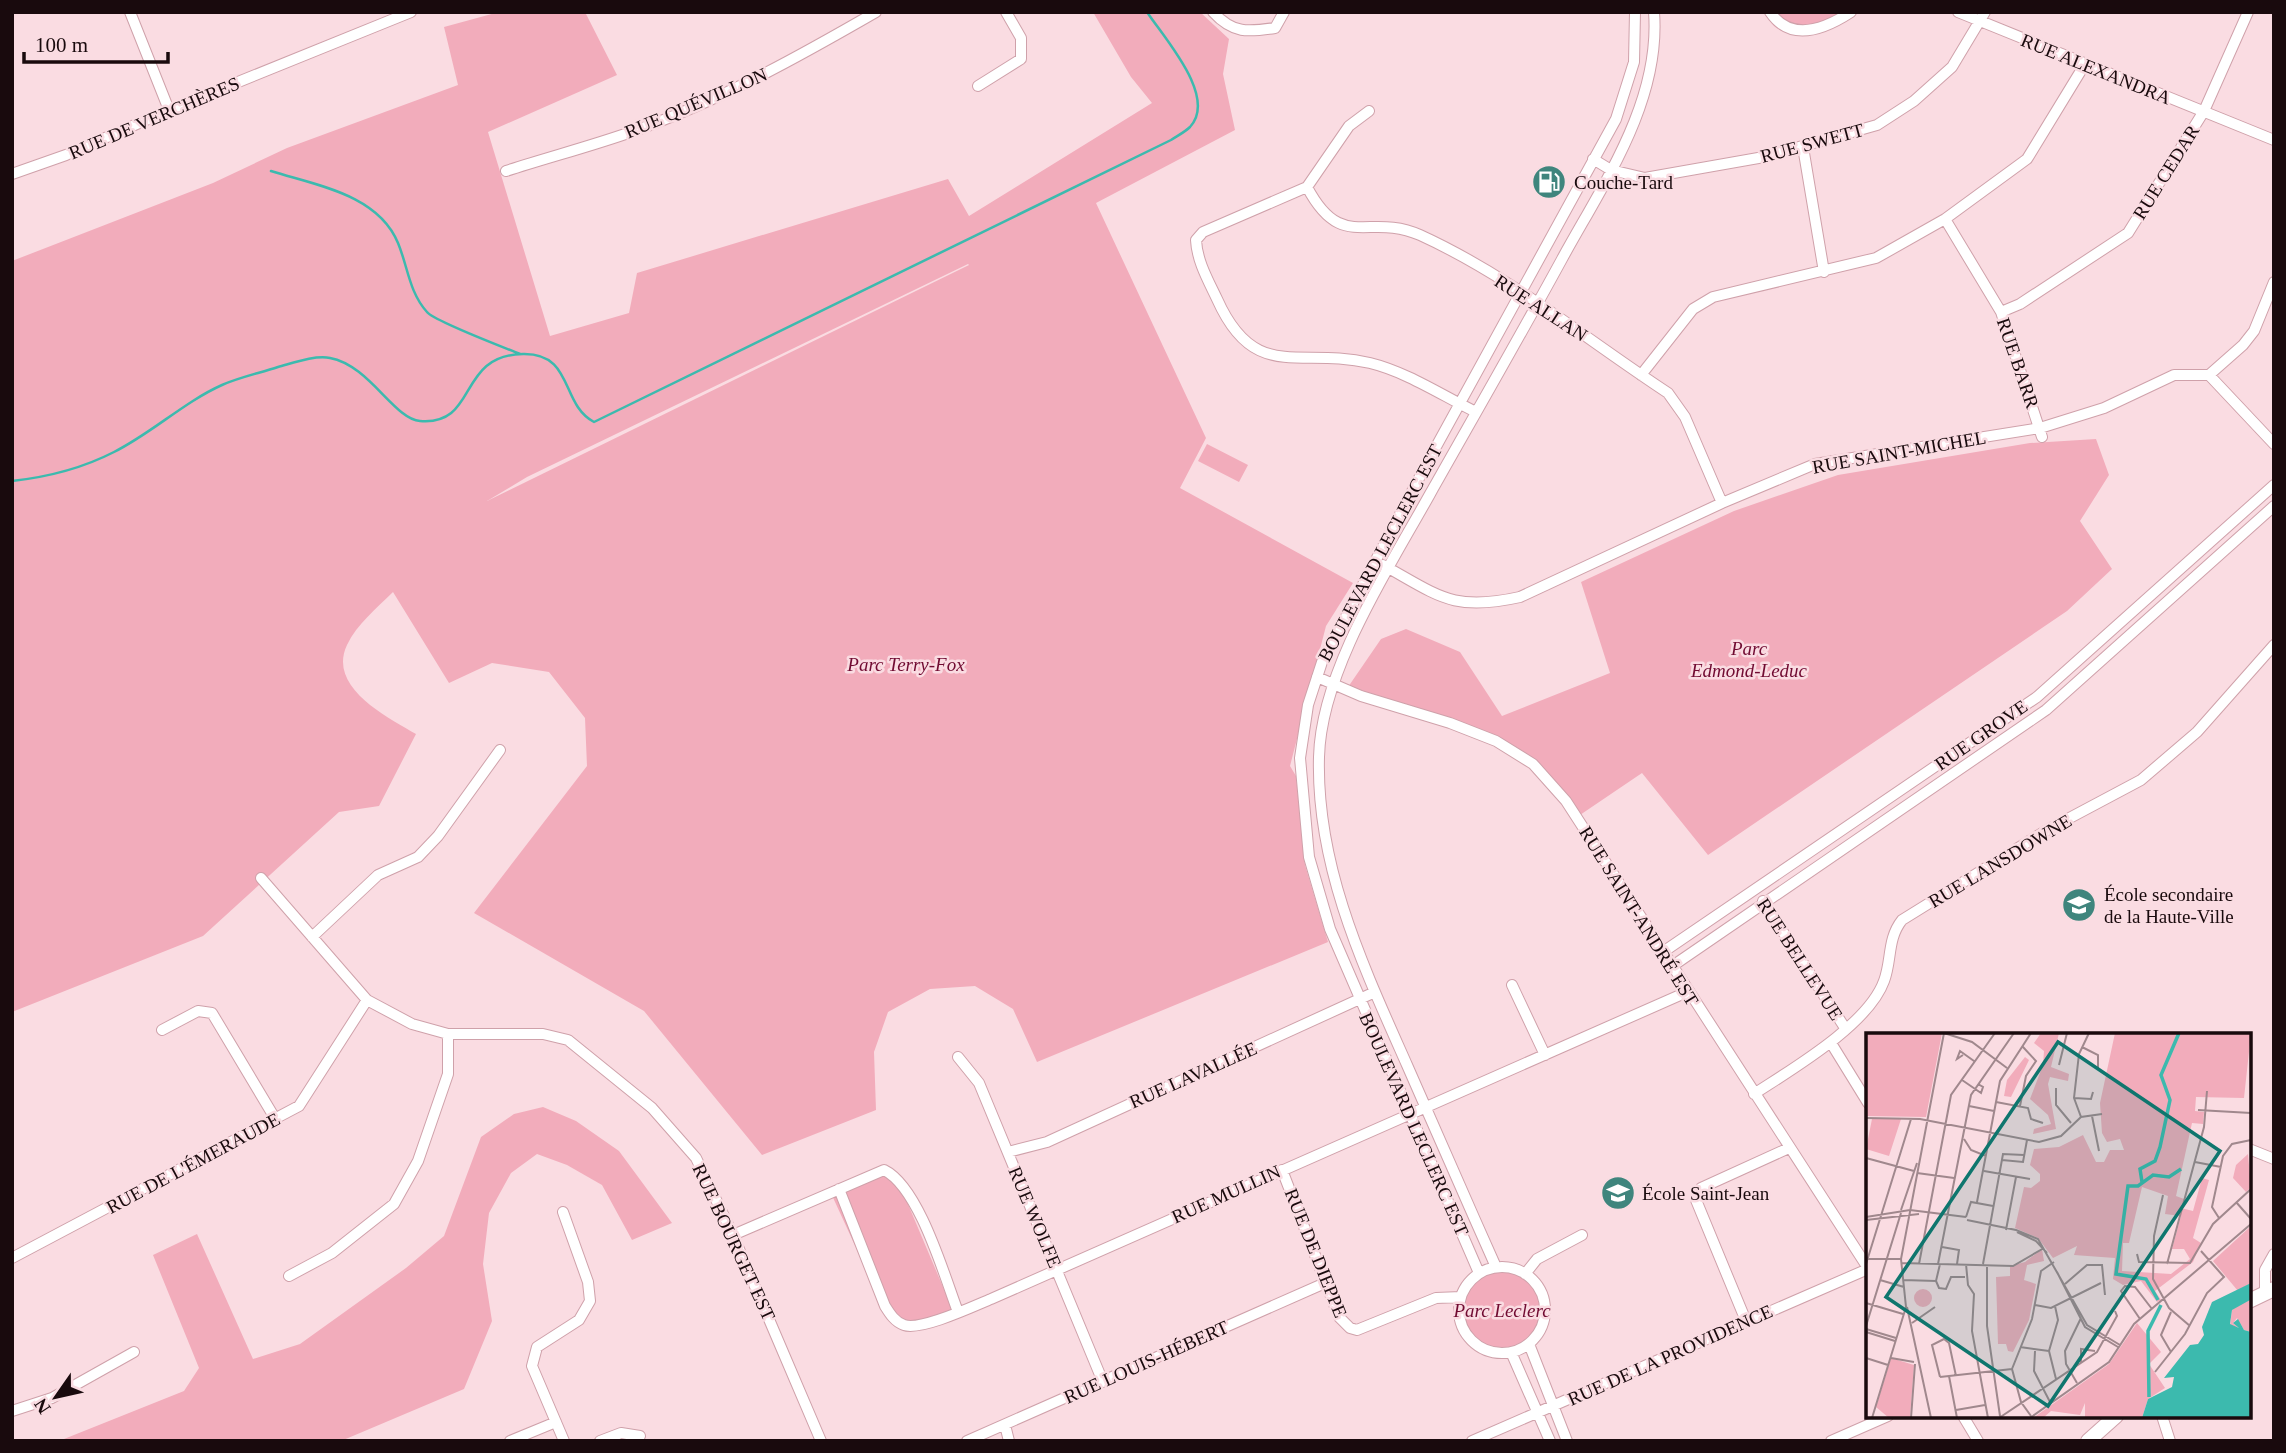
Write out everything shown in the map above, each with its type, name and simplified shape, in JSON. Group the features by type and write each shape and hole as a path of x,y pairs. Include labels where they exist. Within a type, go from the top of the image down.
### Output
{"main road":[{"path":"2251,1300 2270,1290"},
{"path":"2088,1441 2112,1418"}],"street":[{"path":"130,12 169,110"},
{"name":"RUE DE VERCHÈRES","path":"12,174 66,155 169,110 411,12"},
{"name":"RUE QUÉVILLON","path":"506,171 635,131 714,98 798,58 876,12"},
{"path":"978,86 1021,59 1021,38 1006,12"},
{"path":"1213,12 1225,26 1249,32 1275,28 1284,12"},
{"name":"BOULEVARD LECLERC EST","path":"1479,1273 1330,929 1309,857 1300,758 1308,705 1317,677 1374,560 1616,119 1626,95 1634,62 1635,12"},
{"name":"BOULEVARD LECLERC EST","path":"1496,1267 1375,992 1346,919 1327,849 1319,757 1326,708 1334,685 1388,568 1538,304 1611,170 1635,118 1653,65 1654,12"},
{"path":"1770,12 1779,25 1798,32 1830,27 1851,12"},
{"name":"RUE ALEXANDRA","path":"1958,12 1983,17 2085,64 2274,140"},
{"name":"RUE CEDAR","path":"2001,312 2020,304 2128,233 2204,111 2248,12"},
{"name":"RUE SWETT","path":"1593,159 1611,170 1645,178 1804,148 1877,125 1914,101 1952,66 1983,17"},
{"path":"1641,375 1693,309 1713,297 1876,258 1945,219 2027,159 2085,64"},
{"path":"1368,111 1349,125 1307,187 1203,232 1196,240 1196,254 1227,323 1252,348 1276,357 1370,363 1476,412"},
{"path":"1804,148 1824,272"},
{"name":"RUE ALLAN","path":"1307,187 1319,209 1333,222 1350,228 1396,228 1419,235 1522,292 1668,393 1678,405 1721,503"},
{"name":"RUE BARR","path":"1945,219 2001,312 2041,432"},
{"path":"2274,282 2254,331 2244,345 2209,375 2274,444"},
{"name":"RUE SAINT-MICHEL","path":"1374,560 1437,595 1458,603 1485,604 1520,597 1721,503 1832,459 2041,432 2104,408 2174,375 2209,375"},
{"name":"RUE GROVE","path":"1663,952 2037,697 2274,485"},
{"name":"RUE GROVE","path":"1671,967 2046,710 2274,506"},
{"name":"RUE LANSDOWNE","path":"1754,1094 1831,1043 1873,1001 1884,981 1894,931 1902,920 2047,831 2141,780 2197,732 2274,645"},
{"name":"RUE SAINT-ANDRÉ EST","path":"1317,677 1362,696 1450,723 1496,741 1533,764 1566,801 1789,1149 1864,1255"},
{"path":"312,937 379,875 418,857 438,836 500,750"},
{"name":"RUE BOURGET EST","path":"261,878 367,1000 412,1024 448,1034 543,1034 568,1040 632,1091 674,1130 696,1158 733,1235 821,1441"},
{"name":"RUE BELLEVUE","path":"1756,891 1845,1028"},
{"path":"1330,929 1346,919"},
{"path":"1512,985 1545,1055"},
{"name":"RUE LAVALLÉE","path":"1008,1152 1047,1142 1375,992"},
{"name":"RUE MULLIN","path":"839,1189 885,1306 893,1318 912,1327 958,1312 1687,992"},
{"name":"RUE DE L'ÉMERAUDE","path":"12,1258 299,1106 367,1000"},
{"path":"163,1030 198,1011 212,1013 276,1120"},
{"path":"289,1276 332,1253 394,1204 418,1161 448,1074 448,1034"},
{"name":"RUE BELLEVUE","path":"1831,1043 1866,1100"},
{"name":"RUE WOLFE","path":"958,1057 979,1083 1103,1382"},
{"path":"1746,1321 1696,1200 1701,1188 1789,1149"},
{"path":"2251,1150 2274,1159"},
{"path":"733,1235 884,1170 896,1176 926,1232 958,1312"},
{"name":"RUE DE DIEPPE","path":"1282,1170 1339,1317 1350,1328 1357,1330 1436,1298 1461,1297"},
{"path":"563,1212 588,1282 590,1301 579,1320 537,1347 532,1366 564,1441"},
{"path":"1525,1274 1537,1259 1582,1235"},
{"path":"2270,1290 2265,1270 2274,1254"},
{"path":"1496,1267 1507,1267 1525,1274 1537,1285 1545,1305 1542,1326 1528,1344 1511,1352 1499,1353 1482,1348 1467,1335 1459,1311 1465,1288 1479,1273 1496,1267"},
{"name":"RUE DE LA PROVIDENCE","path":"1472,1441 1866,1269"},
{"name":"RUE LOUIS-HÉBERT","path":"967,1441 1325,1283"},
{"path":"1528,1344 1567,1441"},
{"path":"12,1411 52,1398 134,1352"},
{"path":"1511,1352 1550,1441"},
{"path":"1831,1441 1883,1418"},
{"path":"1964,1418 1978,1441"},
{"path":"2163,1418 2170,1441"},
{"path":"510,1441 556,1422"},
{"path":"1005,1425 1009,1441"},
{"path":"600,1441 621,1433 640,1436"}],"green space":[{"name":"Parc Terry-Fox","path":"499,12 585,12 617,75 488,132 550,336 629,313 637,273 948,179 969,216 1152,103 1131,77 1093,12 1200,12 1229,39 1223,74 1235,130 1096,203 1206,438 1180,488 1353,583 1326,626 1290,766 1296,776 1305,865 1328,942 1037,1062 1013,1009 975,986 930,989 888,1012 874,1052 876,1110 762,1155 644,1011 474,913 587,766 585,718 549,672 492,663 449,683 393,592 356,630 347,645 343,660 345,674 363,699 416,734 379,806 339,812 203,936 12,1012 12,261 213,183 287,148 458,85 444,27","holes":["969,265 487,501 527,477"]},
{"path":"1764,12 1840,12 1818,27 1790,33 1774,26"},
{"name":"Parc Edmond-Leduc","path":"2096,439 2109,475 2080,521 2112,569 2067,611 1708,855 1642,773 1577,817 1533,764 1496,741 1346,690 1381,639 1406,629 1460,652 1502,716 1610,673 1581,582 1734,511 1838,475 2030,443"},
{"path":"1207,444 1248,465 1239,482 1198,461"},
{"path":"543,1107 576,1121 619,1151 672,1223 632,1240 602,1185 567,1165 537,1154 511,1173 489,1213 483,1264 492,1321 464,1389 341,1441 59,1441 184,1391 199,1368 153,1255 197,1234 253,1359 300,1344 406,1268 444,1236 481,1137 514,1114"},
{"path":"894,1171 954,1313 917,1330 885,1311 830,1191"},
{"name":"Parc Leclerc","path":"1502,1267 1526,1274 1538,1286 1545,1310 1538,1334 1526,1346 1502,1353 1478,1346 1466,1334 1459,1310 1466,1286 1478,1274"}],"waterway":[{"path":"12,481 77,468 128,444 194,400 222,385 278,367 318,358 330,358 357,371 400,411 420,421 439,420 452,413 477,377 487,366 502,357 523,354 539,356 559,370 576,404 583,414 594,422 1186,131 1197,115 1193,84 1147,12"},
{"path":"271,171 344,194 376,213 389,226 398,243 413,288 427,312 455,327 520,354"}],"place":[{"name":"Couche-Tard","path":"1549,182"},
{"name":"École secondaire de la Haute-Ville","path":"2079,905"},
{"name":"École Saint-Jean","path":"1618,1193"}]}
